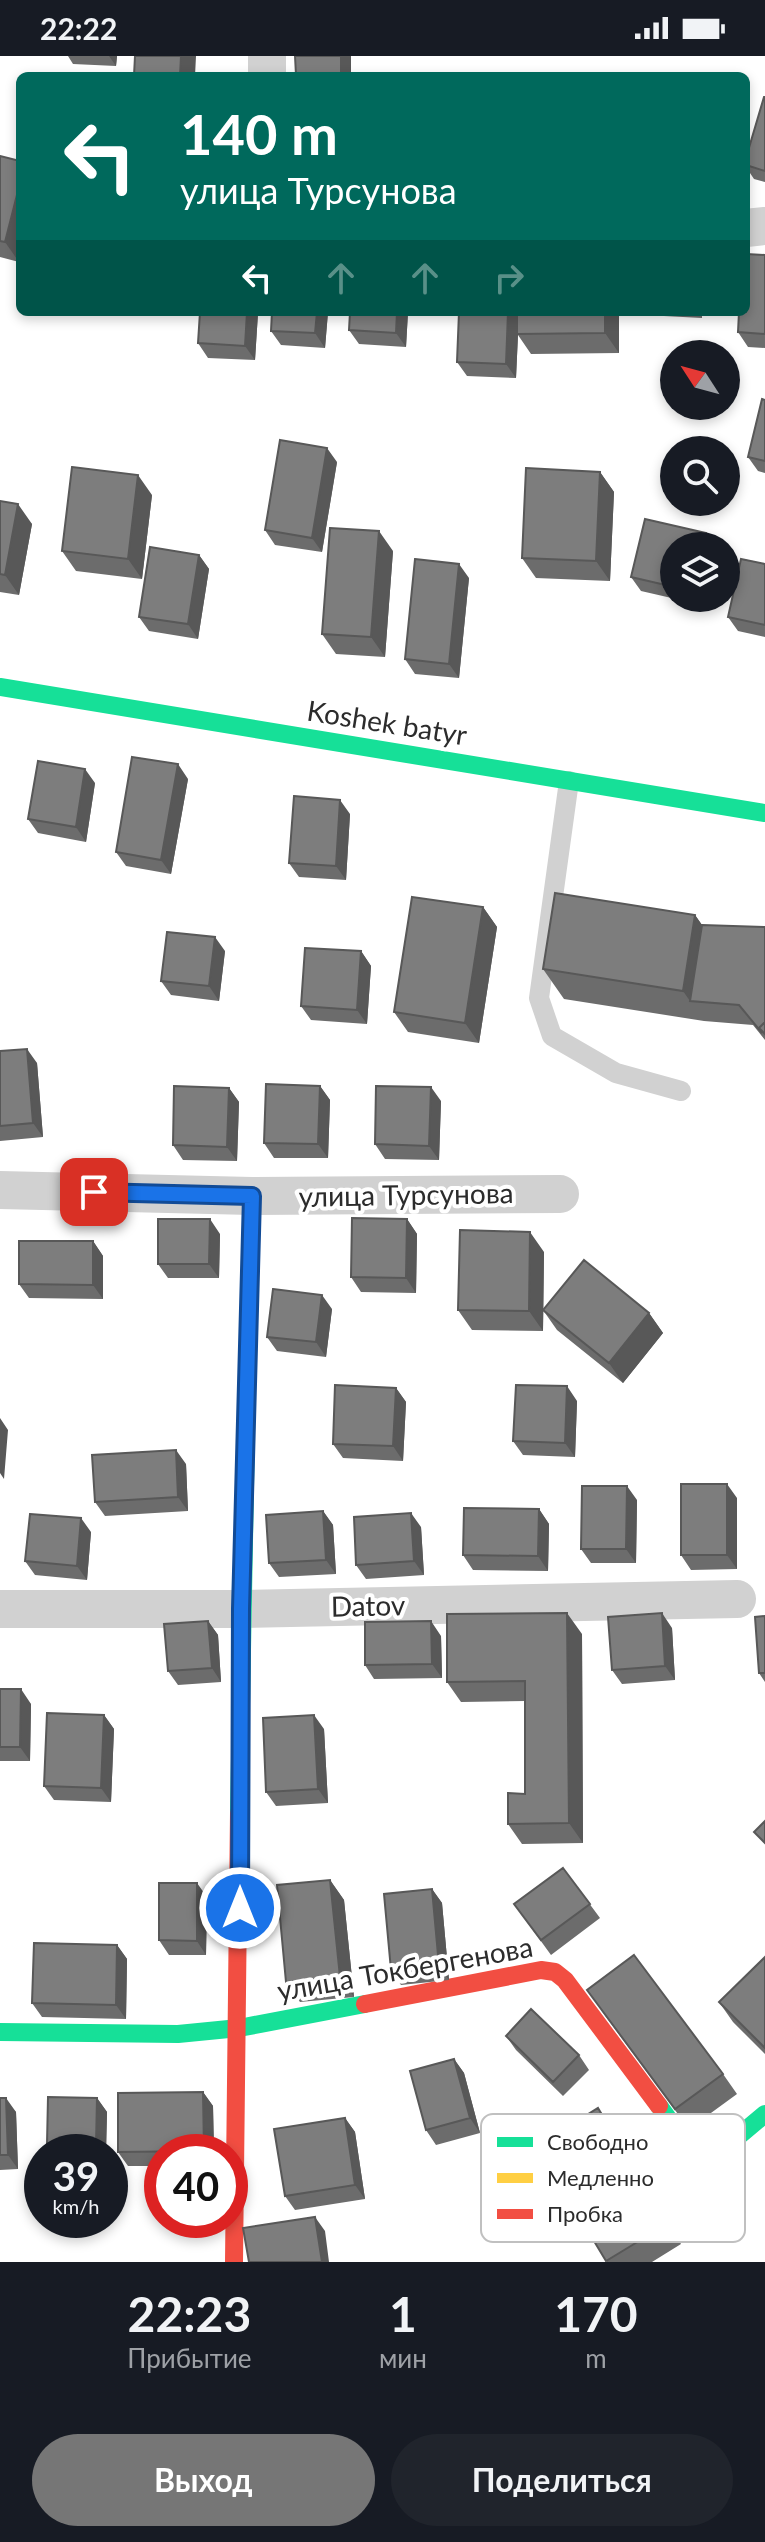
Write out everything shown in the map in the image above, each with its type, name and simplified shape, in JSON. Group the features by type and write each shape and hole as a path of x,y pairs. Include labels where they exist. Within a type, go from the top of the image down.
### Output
{"street":[{"name":"Koshek batyr","path":"0,687 765,813"},
{"name":"улица Турсунова","path":"0,1190 252,1196 560,1194"},
{"path":"234,2262 239,2028 241,1609 252,1196"},
{"name":"Datov","path":"0,1609 241,1609 737,1599"},
{"name":"улица Токбергенова","path":"0,2032 178,2034 239,2028 541,1970 555,1972 565,1980 665,2114"},
{"name":"улица Токбергенова","path":"745,2131 765,2114"}],"lane":[{"path":"569,781 539,998 552,1036 616,1073 681,1091"}],"building":[{"path":"135,56 181,56 180,72 134,72"},
{"path":"295,56 341,56 341,72 296,72"},
{"path":"765,97 765,171 750,166 750,144"},
{"path":"0,156 16,160 16,199 5,242 0,241"},
{"path":"750,254 765,255 765,334 738,332 739,316 750,316"},
{"path":"200,316 247,316 245,346 198,343"},
{"path":"272,316 317,316 315,333 271,331"},
{"path":"350,316 397,316 396,333 349,330"},
{"path":"459,316 508,316 506,364 457,362"},
{"path":"517,316 605,316 605,333 517,334"},
{"path":"762,399 765,400 765,461 748,457"},
{"path":"280,440 327,448 312,538 265,530"},
{"path":"72,467 138,475 128,559 62,551"},
{"path":"526,468 600,472 596,561 522,558"},
{"path":"0,501 18,504 5,575 0,574"},
{"path":"645,519 702,532 660,532 660,584 631,577"},
{"path":"330,528 379,531 371,637 322,634"},
{"path":"150,547 199,555 188,624 139,617"},
{"path":"415,559 459,564 449,664 405,659"},
{"path":"741,559 765,564 765,625 728,617 729,612 740,612"},
{"path":"132,757 178,764 161,860 116,852"},
{"path":"38,761 85,769 76,827 28,819"},
{"path":"294,796 340,800 336,866 289,863"},
{"path":"555,893 695,915 683,991 543,969"},
{"path":"412,897 483,907 465,1023 394,1012"},
{"path":"702,925 765,927 765,1022 759,1028 762,1033 739,1005 690,1001"},
{"path":"167,932 215,937 209,986 161,981"},
{"path":"305,948 361,951 357,1010 301,1006"},
{"path":"27,1049 33,1123 0,1126 0,1051"},
{"path":"266,1084 320,1086 318,1144 264,1143"},
{"path":"174,1086 229,1088 227,1147 173,1145"},
{"path":"376,1086 431,1087 429,1146 375,1144"},
{"path":"352,1218 407,1219 406,1278 351,1277"},
{"path":"158,1219 210,1219 209,1264 158,1264"},
{"path":"460,1230 530,1232 529,1311 458,1310"},
{"path":"19,1241 93,1241 93,1285 19,1284"},
{"path":"584,1260 649,1313 609,1363 543,1310"},
{"path":"273,1289 322,1295 316,1342 267,1337"},
{"path":"335,1385 396,1388 393,1446 333,1444"},
{"path":"516,1385 567,1386 565,1443 513,1441"},
{"path":"176,1450 178,1497 95,1502 92,1455"},
{"path":"681,1484 727,1484 727,1555 681,1555"},
{"path":"582,1486 627,1486 626,1549 581,1549"},
{"path":"464,1508 539,1509 538,1556 463,1555"},
{"path":"323,1511 326,1560 269,1563 266,1515"},
{"path":"411,1513 414,1561 356,1565 354,1517"},
{"path":"30,1514 81,1518 77,1566 25,1561"},
{"path":"567,1613 569,1823 508,1824 508,1793 525,1794 525,1681 447,1682 447,1614"},
{"path":"662,1613 665,1666 612,1670 608,1617"},
{"path":"765,1616 765,1673 759,1673 755,1617"},
{"path":"208,1621 212,1668 168,1671 164,1624"},
{"path":"431,1621 432,1664 365,1665 365,1622"},
{"path":"0,1689 21,1689 20,1747 0,1747"},
{"path":"47,1713 104,1715 101,1788 44,1786"},
{"path":"314,1715 318,1789 266,1792 263,1718"},
{"path":"765,1821 765,1843 754,1832"},
{"path":"563,1868 590,1904 541,1940 514,1904"},
{"path":"330,1880 340,1977 286,1982 277,1885"},
{"path":"159,1883 197,1883 197,1941 159,1940"},
{"path":"432,1889 439,1966 391,1970 384,1894"},
{"path":"34,1943 117,1945 116,2005 32,2003"},
{"path":"634,1955 723,2074 675,2109 587,1990"},
{"path":"765,1957 765,2048 719,2002"},
{"path":"531,2009 579,2055 553,2082 506,2036"},
{"path":"454,2059 470,2118 426,2130 410,2071"},
{"path":"203,2092 204,2134 144,2134 144,2152 128,2152 128,2134 118,2134 118,2093"},
{"path":"48,2097 97,2098 96,2134 47,2134"},
{"path":"0,2098 6,2098 8,2155 0,2155"},
{"path":"345,2118 355,2185 285,2196 274,2129"},
{"path":"315,2217 322,2262 249,2262 245,2238 248,2238 248,2227"},
{"path":"595,2242 637,2242 606,2261"}],"traffic: fast":[{"path":"0,687 765,813"},
{"path":"239,1813 246,1432"},
{"path":"0,2032 178,2034 239,2028 365,2004"},
{"path":"659,2106 665,2114"},
{"path":"745,2131 765,2114"}],"traffic: slow":[{"path":"246,1432 252,1196"}],"traffic: jam":[{"path":"234,2262 239,1813"},
{"path":"365,2004 541,1970 555,1972 565,1980 659,2106"}],"route":[{"path":"94,1192 252,1196 241,1609 240,1908"}]}
